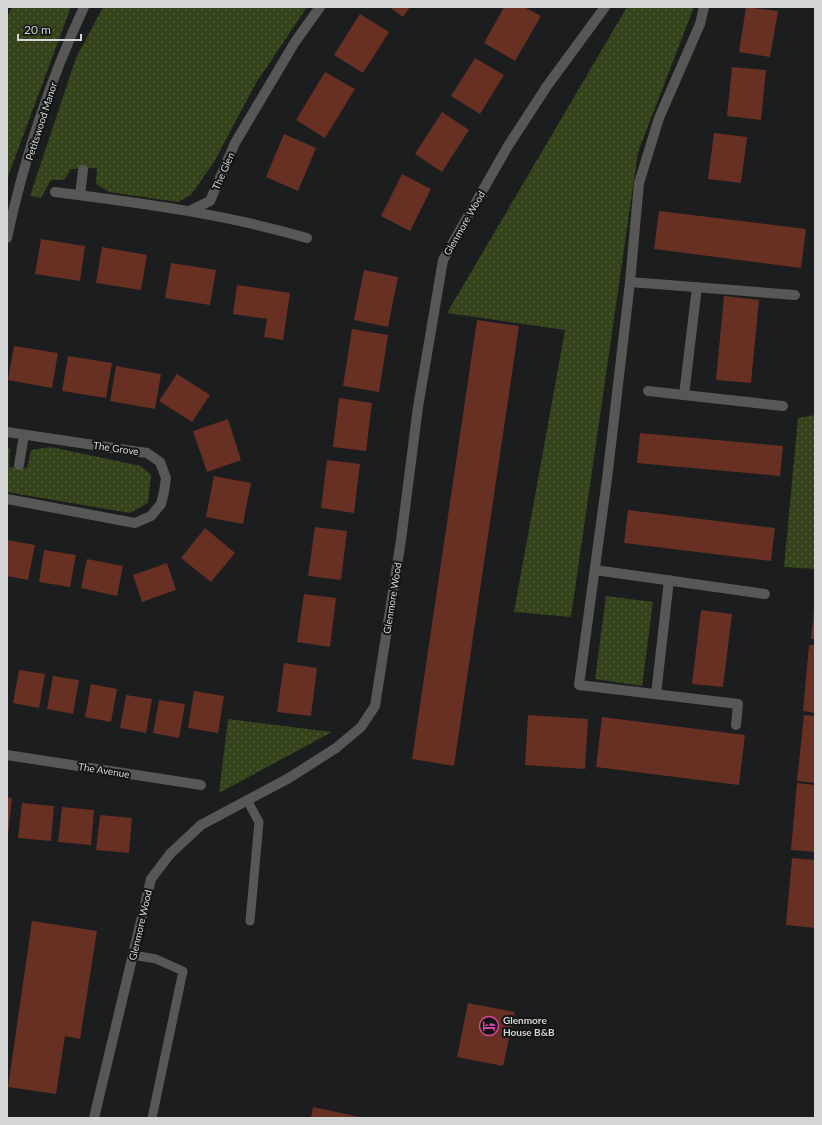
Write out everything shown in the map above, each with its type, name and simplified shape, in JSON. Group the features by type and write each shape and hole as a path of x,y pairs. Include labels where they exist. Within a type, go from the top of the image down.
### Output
{"street":[{"name":"Petitswood Manor","path":"7,238 10,207 41,114 68,42 84,7"},
{"name":"The Glen","path":"191,210 210,201 235,143 295,42 320,7"},
{"name":"Glenmore Wood","path":"94,1118 150,880 170,854 201,825 289,778 336,748 361,727 375,706 401,540 418,408 443,260 508,146 547,86 604,7"},
{"path":"704,7 700,24 659,118 639,183 630,282 595,570 579,685 738,704 736,725"},
{"path":"80,195 83,170"},
{"path":"56,192 191,210 270,227 307,238"},
{"path":"630,282 795,295"},
{"path":"684,395 697,287"},
{"path":"648,390 783,406"},
{"name":"The Grove","path":"7,432 147,453 160,462 166,478 161,504 151,516 135,523 7,499"},
{"path":"19,465 24,435"},
{"path":"595,570 766,594"},
{"path":"656,694 669,580"},
{"name":"The Avenue","path":"7,754 201,785"}],"lane":[{"path":"248,800 259,822 250,921"},
{"path":"133,955 156,959 183,971 152,1118"}],"green space":[{"path":"12,7 71,7 7,179 7,17"},
{"path":"103,7 307,7 256,83 214,162 191,195 178,202 109,192 96,184 97,168 71,169 64,180 51,180 41,198 30,196 76,58"},
{"path":"627,7 694,7 638,152 571,617 514,612 565,330 447,313"},
{"path":"815,415 815,569 784,567 798,418"},
{"path":"51,447 141,466 151,475 148,503 130,513 7,492 7,448 10,449 9,467 27,468 31,450"},
{"path":"606,596 653,602 642,686 595,679"},
{"path":"228,719 332,732 219,793"}],"building":[{"path":"389,7 410,7 403,17"},
{"path":"504,7 524,7 541,16 515,61 484,43"},
{"path":"746,7 778,11 770,57 739,52"},
{"path":"360,14 389,32 363,73 334,55"},
{"path":"475,58 504,75 480,114 451,96"},
{"path":"732,67 766,70 761,120 727,116"},
{"path":"325,72 355,89 325,138 296,120"},
{"path":"442,112 469,130 442,172 415,154"},
{"path":"714,133 747,137 741,183 708,179"},
{"path":"284,134 316,148 298,191 266,177"},
{"path":"402,174 431,189 410,231 381,216"},
{"path":"659,211 806,229 801,268 654,249"},
{"path":"41,239 85,246 80,281 35,274"},
{"path":"102,247 147,255 141,290 96,283"},
{"path":"171,263 216,270 210,305 165,298"},
{"path":"364,270 398,277 388,327 354,320"},
{"path":"237,285 290,293 283,340 264,337 267,319 233,314"},
{"path":"724,296 759,300 751,383 716,380"},
{"path":"477,320 519,326 454,766 412,759"},
{"path":"352,329 388,335 379,392 343,386"},
{"path":"14,346 58,353 52,388 8,380"},
{"path":"68,356 112,363 106,398 62,391"},
{"path":"116,366 161,374 155,409 110,401"},
{"path":"177,374 210,395 192,422 159,401"},
{"path":"339,398 372,403 366,451 333,447"},
{"path":"228,419 241,460 207,472 193,431"},
{"path":"640,433 783,446 780,476 637,463"},
{"path":"327,460 360,464 354,513 321,508"},
{"path":"214,476 251,483 243,524 206,517"},
{"path":"628,510 775,528 771,561 624,543"},
{"path":"315,527 347,531 341,580 308,576"},
{"path":"205,528 235,553 211,582 181,558"},
{"path":"7,540 35,545 28,580 7,576"},
{"path":"44,550 76,555 70,587 39,582"},
{"path":"87,559 123,566 117,596 81,588"},
{"path":"167,563 176,590 142,602 133,575"},
{"path":"304,594 336,598 330,647 297,642"},
{"path":"814,609 815,639 811,639"},
{"path":"701,610 732,614 723,687 692,684"},
{"path":"809,645 815,645 815,713 803,711"},
{"path":"284,663 317,668 311,716 277,712"},
{"path":"19,670 45,674 39,708 13,703"},
{"path":"53,676 79,680 73,714 47,709"},
{"path":"91,684 117,689 111,722 85,717"},
{"path":"194,691 224,696 218,733 188,728"},
{"path":"126,695 152,699 146,733 120,728"},
{"path":"159,700 185,704 179,738 153,733"},
{"path":"528,715 588,719 585,769 525,765"},
{"path":"804,715 815,716 815,783 797,781"},
{"path":"602,717 745,735 739,785 596,767"},
{"path":"797,783 815,785 815,852 791,850"},
{"path":"7,797 12,798 8,835 7,835"},
{"path":"22,803 54,806 51,841 18,838"},
{"path":"62,807 94,810 91,845 58,842"},
{"path":"100,815 132,818 129,853 96,850"},
{"path":"792,858 815,860 815,928 786,925"},
{"path":"32,921 97,931 80,1039 65,1036 56,1094 8,1087"},
{"path":"468,1003 515,1012 503,1066 457,1057"},
{"path":"313,1107 360,1117 360,1118 311,1118"}],"place":[{"name":"Glenmore House B&B","path":"489,1026"}]}
